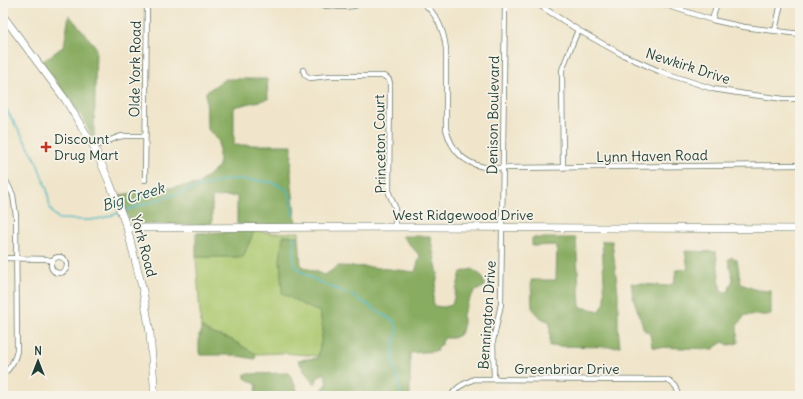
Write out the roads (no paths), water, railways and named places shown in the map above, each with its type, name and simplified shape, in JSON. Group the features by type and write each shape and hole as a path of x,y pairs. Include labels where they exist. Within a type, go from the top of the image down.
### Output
{"main road":[{"name":"York Road","path":"3,16 65,99 94,147 127,228 143,291 150,334 154,396"},
{"name":"West Ridgewood Drive","path":"127,228 800,229"}],"street":[{"name":"Olde York Road","path":"145,180 147,3"},
{"path":"291,3 342,7 354,6 361,3"},
{"name":"Lynn Haven Road","path":"423,3 433,12 440,23 445,39 446,129 455,150 464,159 474,164 485,168 800,166"},
{"name":"Denison Boulevard","path":"502,228 505,3"},
{"name":"Newkirk Drive","path":"536,3 578,30 621,54 659,71 707,86 745,94 784,99 800,99"},
{"path":"660,3 712,20 744,27 800,34"},
{"path":"712,20 717,3"},
{"path":"775,31 781,3"},
{"path":"563,168 562,70 578,30"},
{"name":"Princeton Court","path":"303,70 304,74 310,78 328,76 383,76 389,80 389,193 395,207 395,228"},
{"name":"Olde York Road","path":"94,147 118,137 145,136"},
{"path":"3,175 4,181 13,195 16,216 17,258 17,351 14,361 3,374"},
{"name":"Bennington Drive","path":"494,380 493,341 501,304 502,228"},
{"path":"3,258 46,259 52,261"},
{"name":"Greenbriar Drive","path":"451,396 462,384 474,380 666,380 674,384 678,390 679,396"}],"waterway":[{"name":"Big Creek","path":"3,104 35,158 47,189 50,208 59,219 90,220 119,213"},
{"name":"Big Creek","path":"123,211 195,188 234,179 271,182 286,189 290,196 293,216"},
{"name":"Big Creek","path":"294,236 294,264 300,271 317,281 352,295 395,322 397,332 393,346 393,357 401,396"}],"place":[{"name":"Discount Drug Mart","path":"46,147"}]}
